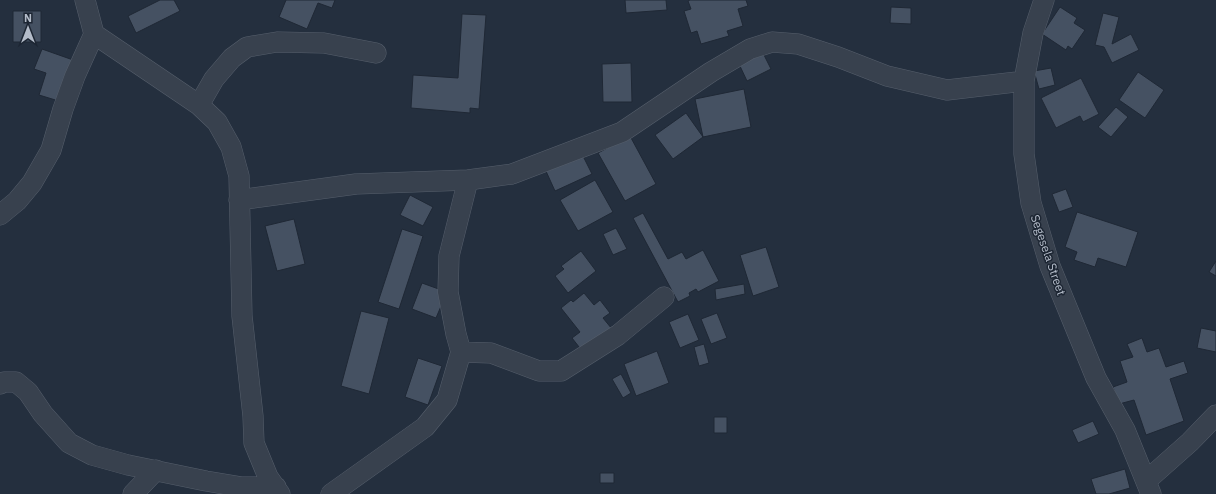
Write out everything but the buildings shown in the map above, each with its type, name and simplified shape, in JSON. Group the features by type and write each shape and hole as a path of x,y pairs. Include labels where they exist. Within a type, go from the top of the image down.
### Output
{"street":[{"name":"Segesela Street","path":"1044,0 1033,33 1024,81 1024,154 1031,203 1050,266 1093,371 1125,430 1148,487"},
{"path":"0,215 17,202 32,183 50,150 75,76 94,34 87,1"},
{"path":"94,34 199,105 217,122 232,147 239,176 242,316 253,416 254,443 268,477 278,491"},
{"path":"199,105 214,78 232,58 247,47 277,42 324,43 376,53"},
{"path":"240,200 356,184 468,180 512,174 622,132 711,72 750,49 772,42 798,44 838,57 887,76 947,90 1024,81"},
{"path":"331,494 425,428 447,400 461,352 448,292 448,256 468,180"},
{"path":"461,352 491,353 539,371 561,371 618,335 664,297"},
{"path":"0,384 4,382 16,382 28,392 43,414 69,443 92,455 156,470 242,487 278,491"},
{"path":"1148,487 1216,415"},
{"path":"133,494 156,470"}]}
